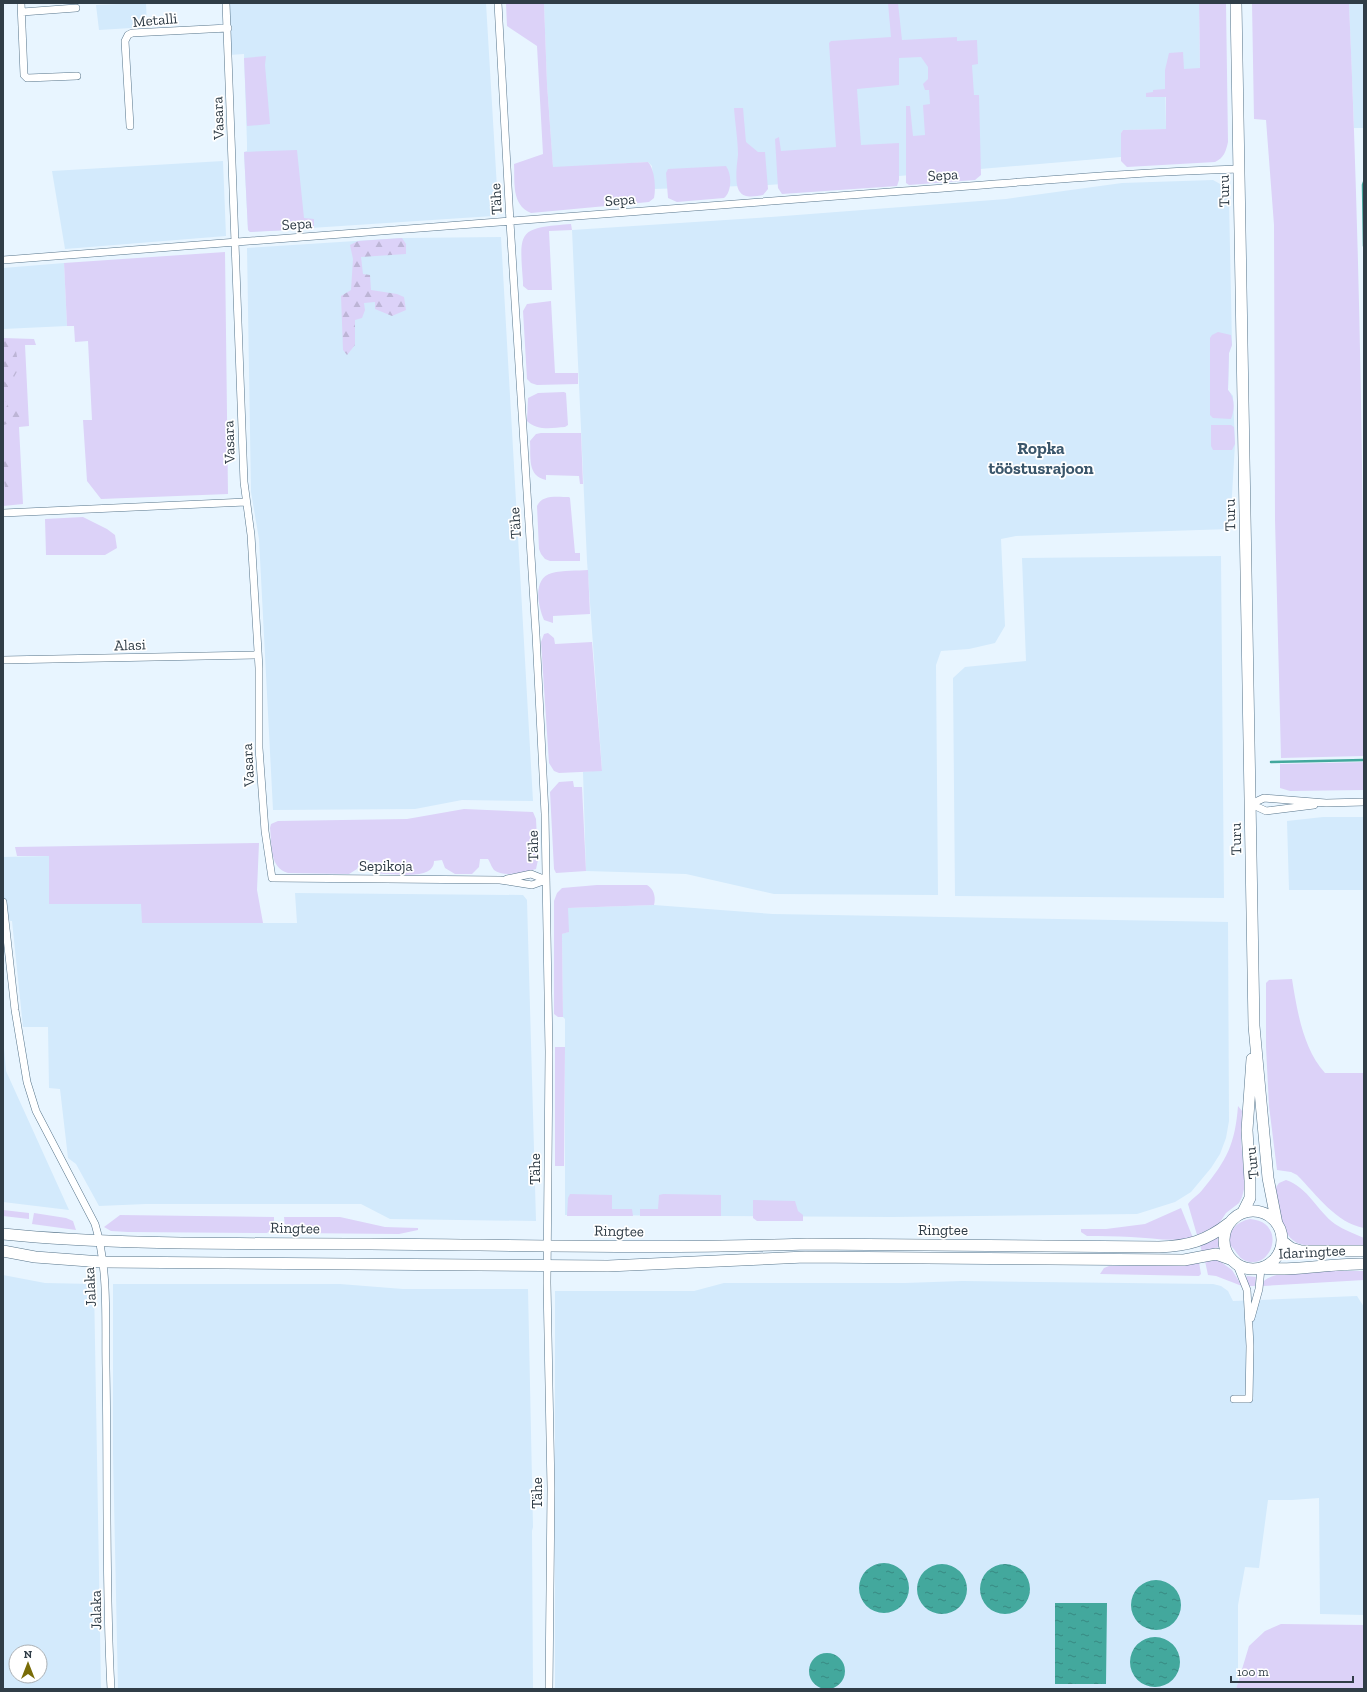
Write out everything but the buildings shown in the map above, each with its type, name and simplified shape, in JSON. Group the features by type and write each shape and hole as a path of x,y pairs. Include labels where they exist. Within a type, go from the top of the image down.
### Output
{"main road":[{"name":"Turu","path":"1236,3 1238,169 1243,328 1254,1026 1268,1178 1277,1224"},
{"name":"Turu","path":"1243,1212 1250,1198 1247,1130 1254,1026"},
{"path":"1243,1212 1262,1212 1272,1219 1280,1229 1282,1241 1280,1250 1276,1258 1261,1268 1244,1268 1233,1262 1226,1251 1224,1242 1225,1232 1229,1223 1243,1212"},
{"name":"Ringtee","path":"3,1234 100,1241 750,1246 814,1244 1178,1246 1197,1242 1215,1234 1229,1223"},
{"name":"Idaringtee","path":"1282,1241 1291,1248 1301,1251 1364,1251"},
{"name":"Ringtee","path":"3,1251 35,1257 102,1262 547,1266 666,1264 805,1258 1184,1260 1216,1254 1233,1262"},
{"name":"Idaringtee","path":"1261,1268 1278,1270 1364,1264"}],"street":[{"path":"21,3 24,75 27,78 77,76"},
{"name":"Vasara","path":"226,3 246,502 251,535 258,655 259,748 265,831 272,878"},
{"name":"Tähe","path":"498,3 536,635 545,814 549,1052 547,1245 550,1484 549,1689"},
{"path":"22,12 76,8"},
{"name":"Metalli","path":"130,126 125,41 128,35 132,33 228,28"},
{"name":"Sepa","path":"3,260 510,222 774,200 1047,180 1238,169"},
{"path":"3,513 246,502"},
{"name":"Alasi","path":"3,660 258,655"},
{"path":"1250,804 1264,798 1326,803"},
{"path":"1250,804 1266,811 1326,803 1364,802"},
{"name":"Sepikoja","path":"500,880 532,874 546,880"},
{"name":"Sepikoja","path":"272,878 500,880 532,885 546,880"},
{"name":"Jalaka","path":"3,902 15,1010 27,1082 36,1110 95,1224 100,1241 106,1381 108,1588 111,1689"},
{"path":"1233,1262 1247,1290 1249,1326 1249,1399 1234,1400"},
{"path":"1249,1326 1259,1289 1261,1268"}],"shaded area":[{"path":"146,3 147,27 99,30 96,5"},
{"path":"226,3 486,3 498,205 493,216 250,232 248,230 244,152 247,151 247,143 244,54 229,55"},
{"path":"544,3 1199,3 1200,69 1165,70 1166,129 1123,130 1121,133 1121,157 899,176 768,185 654,189 652,166 648,162 553,168 547,84"},
{"path":"1349,3 1364,3 1364,128 1354,128"},
{"path":"223,161 226,236 65,249 52,171"},
{"path":"1213,180 1222,185 1229,199 1232,345 1229,353 1228,390 1233,396 1235,444 1230,529 1016,536 1001,539 1005,626 995,643 969,649 941,651 936,665 938,895 774,894 686,874 586,871 583,772 602,770 587,561 572,230 771,217 1006,199 1122,183"},
{"path":"501,237 533,801 462,800 415,809 273,810 259,539 251,492 247,248 402,238"},
{"path":"64,263 67,326 3,329 3,268"},
{"path":"1221,556 1224,898 955,896 953,678 965,667 1026,661 1022,558"},
{"path":"1323,817 1364,817 1364,890 1289,890 1287,821"},
{"path":"49,856 49,903 142,904 142,923 297,923 295,893 523,895 527,900 536,1221 390,1219 361,1204 146,1204 99,1206 76,1164 68,1158 60,1089 49,1088 48,1027 23,1027 12,921 3,920 3,857"},
{"path":"654,905 773,914 1228,922 1229,1121 1226,1138 1220,1154 1211,1168 1191,1192 1175,1202 1137,1214 892,1217 565,1215 565,1019 563,1017 562,934 568,932 568,908"},
{"path":"3,1037 6,1071 69,1210 3,1202"},
{"path":"3,1275 45,1283 94,1284 101,1689 3,1689"},
{"path":"962,1281 1213,1284 1221,1286 1228,1291 1233,1301 1357,1296 1364,1307 1364,1615 1320,1614 1319,1498 1268,1500 1259,1568 1245,1567 1238,1605 1238,1683 1236,1689 555,1689 555,1291 694,1291 724,1283 905,1283"},
{"path":"113,1284 340,1284 403,1289 528,1289 533,1527 533,1689 118,1689 113,1454"}],"green space":[{"path":"506,3 544,3 547,84 553,167 648,162 654,174 655,184 654,198 649,202 531,213 520,204 515,192 514,164 543,154 537,46 507,26"},
{"path":"888,3 898,3 902,40 957,37 957,41 977,40 978,64 972,65 974,95 979,95 981,175 975,180 909,185 906,183 906,106 910,106 913,136 925,135 923,105 930,104 929,90 925,90 923,84 928,79 928,67 921,57 899,58 899,85 857,89 861,145 899,143 899,180 897,186 782,194 778,188 775,139 779,137 781,151 836,147 829,43 831,41 891,37"},
{"path":"1199,3 1226,3 1228,142 1223,156 1215,162 1127,167 1121,161 1121,133 1123,130 1166,129 1166,97 1146,97 1146,93 1153,92 1153,90 1165,89 1165,70 1169,53 1183,52 1184,69 1200,68"},
{"path":"1252,3 1349,3 1361,380 1364,756 1281,758 1275,520 1274,225 1266,120 1254,119"},
{"path":"266,56 265,65 270,124 247,126 244,58"},
{"path":"734,108 743,108 746,142 758,152 765,152 768,189 763,195 745,196 738,189 736,174 738,149"},
{"path":"297,150 304,218 314,219 314,228 250,232 248,230 244,152"},
{"path":"726,166 730,178 730,187 729,192 724,198 677,202 668,198 666,173 668,169"},
{"path":"571,224 572,230 549,231 552,290 528,290 523,286 521,252 522,242 526,235 531,230 541,227"},
{"path":"402,238 406,244 406,254 361,257 363,274 370,275 371,290 397,294 404,297 406,310 392,316 375,309 375,302 364,303 365,310 362,318 355,320 355,345 347,355 343,350 341,296 351,290 353,259 350,245 358,241"},
{"path":"225,252 228,494 101,499 87,481 83,420 92,420 88,341 75,342 74,326 67,326 64,263"},
{"path":"551,301 555,373 578,373 578,384 537,385 531,383 527,379 523,311 527,304"},
{"path":"1218,332 1231,335 1232,345 1229,353 1228,390 1232,396 1234,404 1231,419 1213,418 1210,415 1210,338"},
{"path":"3,338 34,339 36,345 25,345 29,426 19,427 23,504 3,506"},
{"path":"3,340 17,340 16,351 19,368 14,377 9,371 3,369"},
{"path":"3,379 8,386 8,393 15,400 22,414 17,420 4,425 3,414 7,412 6,408 8,403 3,400"},
{"path":"538,393 566,393 568,425 565,427 540,428 527,421 528,398"},
{"path":"1211,425 1231,425 1234,427 1235,444 1232,450 1213,450 1211,446"},
{"path":"581,433 583,484 580,484 579,476 546,475 546,480 540,478 536,474 531,465 530,441 536,434"},
{"path":"4,455 11,455 12,484 8,489 5,487 3,473"},
{"path":"569,497 575,553 580,553 580,561 550,561 545,559 539,549 537,506 539,502 546,498"},
{"path":"83,517 107,529 115,535 117,548 105,555 46,555 45,519"},
{"path":"588,570 590,614 553,616 553,623 544,620 538,593 541,580 556,572"},
{"path":"548,633 554,638 555,644 592,642 602,771 559,773 554,771 549,763 541,642 544,634"},
{"path":"1364,762 1364,790 1290,791 1280,788 1280,764"},
{"path":"573,781 574,787 582,787 586,871 556,873 554,869 550,792 559,782"},
{"path":"464,809 533,812 536,819 538,860 536,869 515,874 503,874 494,870 488,859 480,859 479,867 472,874 455,874 445,868 442,860 434,861 432,867 428,871 414,875 384,874 378,873 374,870 369,860 361,860 357,869 349,874 288,873 277,866 274,861 270,828 271,824 278,821 407,819"},
{"path":"259,843 257,890 263,923 142,923 141,904 49,904 49,856 17,856 15,847"},
{"path":"597,885 647,885 654,894 654,905 568,908 569,932 562,934 563,1017 558,1017 554,1014 554,901 557,893 562,888"},
{"path":"1292,979 1302,1029 1311,1053 1317,1063 1325,1073 1364,1073 1364,1228 1354,1225 1336,1214 1297,1175 1291,1172 1277,1170 1269,1106 1266,1047 1266,983 1269,980"},
{"path":"555,1047 565,1047 564,1166 555,1166"},
{"path":"1238,1106 1242,1111 1241,1140 1245,1185 1242,1197 1239,1203 1226,1213 1218,1225 1197,1235 1188,1204 1211,1179 1224,1160 1235,1131"},
{"path":"1286,1180 1301,1188 1335,1224 1364,1238 1364,1246 1304,1245 1296,1243 1290,1238 1282,1223 1274,1190 1279,1183"},
{"path":"570,1194 612,1195 612,1209 632,1209 633,1216 567,1216 568,1198"},
{"path":"659,1195 721,1195 721,1216 640,1216 640,1209 658,1209"},
{"path":"753,1200 795,1201 798,1211 803,1215 803,1221 757,1221 753,1218"},
{"path":"1181,1208 1193,1238 1169,1240 1087,1236 1081,1232 1081,1229 1106,1229 1145,1224"},
{"path":"3,1210 29,1213 29,1219 3,1216"},
{"path":"34,1213 66,1218 73,1221 76,1230 32,1224"},
{"path":"120,1215 274,1217 274,1224 267,1233 128,1232 111,1231 104,1227"},
{"path":"284,1217 340,1217 385,1227 418,1228 418,1230 399,1234 291,1233 286,1228"},
{"path":"1250,1219 1262,1222 1269,1228 1272,1236 1272,1245 1269,1253 1263,1259 1255,1262 1243,1260 1228,1244 1234,1227 1245,1220"},
{"path":"1220,1237 1220,1247 1202,1252 1200,1245"},
{"path":"1217,1259 1232,1270 1242,1286 1216,1276 1208,1275 1205,1261"},
{"path":"1199,1262 1201,1274 1199,1276 1100,1274 1104,1268 1109,1266 1179,1265"},
{"path":"1364,1271 1364,1280 1263,1286 1264,1281 1270,1277 1287,1273"},
{"path":"1247,1276 1256,1277 1255,1286 1249,1286"},
{"path":"1281,1624 1364,1625 1364,1689 1236,1689 1249,1646 1265,1631"}],"water":[{"path":"879,1563 889,1563 902,1570 909,1583 909,1593 902,1606 889,1613 879,1613 870,1609 863,1602 859,1593 859,1583 863,1574 870,1567"},
{"path":"937,1564 947,1564 960,1571 967,1584 967,1594 960,1607 947,1614 937,1614 928,1610 921,1603 917,1594 917,1584 921,1575 928,1568"},
{"path":"1000,1564 1010,1564 1023,1571 1030,1584 1030,1594 1023,1607 1010,1614 1000,1614 991,1610 984,1603 980,1594 980,1584 984,1575 991,1568"},
{"path":"1151,1580 1161,1580 1174,1587 1181,1600 1181,1610 1174,1623 1161,1630 1151,1630 1142,1626 1135,1619 1131,1610 1131,1600 1135,1591 1142,1584"},
{"path":"1055,1603 1107,1603 1106,1684 1055,1684"},
{"path":"1150,1637 1160,1637 1173,1644 1180,1657 1180,1667 1173,1680 1160,1687 1150,1687 1141,1683 1134,1676 1130,1667 1130,1657 1134,1648 1141,1641"},
{"path":"831,1653 840,1658 844,1664 844,1678 840,1684 831,1689 823,1689 814,1684 810,1678 809,1667 814,1658 820,1654"}],"waterway":[{"path":"1364,182 1364,246"},
{"path":"1271,762 1364,760"}],"district":[{"name":"Ropka tööstusrajoon","path":"1041,458"}]}
